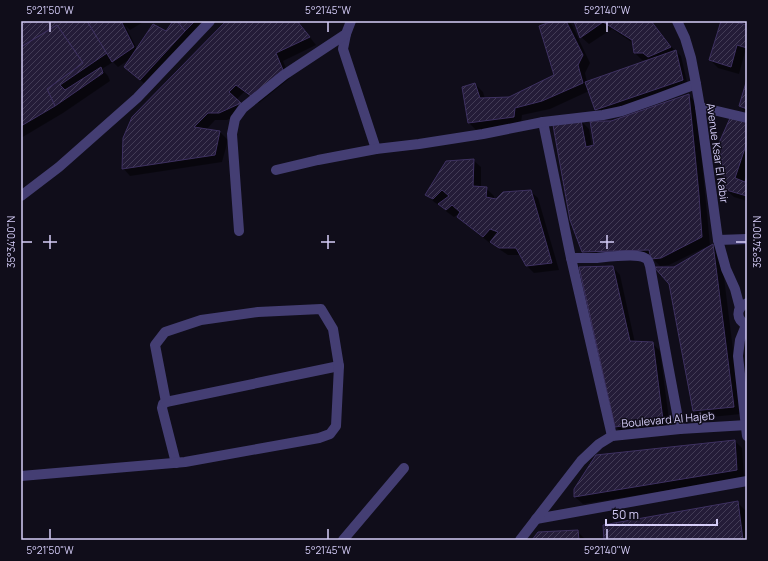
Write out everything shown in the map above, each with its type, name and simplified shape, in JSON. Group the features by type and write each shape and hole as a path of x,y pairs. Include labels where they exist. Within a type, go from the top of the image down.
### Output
{"street":[{"path":"21,196 59,167 137,98 210,21"},
{"path":"351,21 346,34 343,49 376,149"},
{"name":"Avenue Ksar El Kabir","path":"677,21 685,38 696,84 718,240 726,269 735,289 745,304"},
{"path":"239,231 232,134 234,120 242,108 284,75 346,34"},
{"path":"276,170 376,149 469,136 543,122 603,115 622,111 696,84"},
{"path":"700,108 747,118"},
{"path":"543,122 571,258 612,436"},
{"path":"718,240 746,239"},
{"path":"571,258 638,256 645,258 648,261 680,429"},
{"path":"745,304 738,312 741,322 746,325 740,340 738,356 747,436"},
{"path":"21,476 192,461 319,438 330,434 336,426 339,366 333,329 321,309 258,312 201,320 165,332 155,345 166,402"},
{"path":"176,463 162,408 163,404 166,402 339,366"},
{"name":"Boulevard Al Hajeb","path":"520,540 581,461 599,444 612,436 680,429 746,425"},
{"path":"343,540 404,468"},
{"path":"536,519 747,481"}],"building":[{"path":"21,21 87,21 107,53 60,85 65,90 101,67 103,73 55,106 47,89 83,63 57,25 21,47"},
{"path":"87,21 121,21 134,47 112,62"},
{"path":"173,21 177,21 185,31 140,80 124,67 153,24 166,31"},
{"path":"177,21 195,21 185,31"},
{"path":"226,21 297,21 310,37 276,53 283,70 251,96 236,85 229,92 241,103 219,113 208,113 194,127 220,131 215,155 122,169 123,138 132,117"},
{"path":"553,21 566,21 583,55 578,65 583,83 542,101 515,108 514,117 468,123 462,87 475,83 480,98 509,97 554,75 539,26"},
{"path":"574,21 651,21 671,47 648,57 643,53 634,53 632,40 603,22 580,38"},
{"path":"721,21 732,21 747,25 747,48 737,45 731,67 709,60"},
{"path":"57,25 83,63 47,89 55,106 21,126 21,47"},
{"path":"676,50 683,80 595,110 585,82"},
{"path":"747,79 747,109 739,106"},
{"path":"689,94 702,237 661,258 651,259 649,250 582,252 570,220 553,125 581,120 586,147 594,145 590,121 611,121"},
{"path":"730,118 747,121 747,142 735,178 745,182 747,176 747,196 726,190 719,143"},
{"path":"474,159 473,186 487,187 486,197 496,199 503,192 531,190 552,263 526,266 516,248 499,248 490,242 498,232 490,229 483,237 457,217 460,212 452,205 446,210 438,204 449,196 442,190 433,199 425,195 446,161"},
{"path":"713,244 734,407 693,411 669,284 654,267 674,267"},
{"path":"613,266 630,341 653,342 663,420 615,427 579,267"},
{"path":"735,440 737,470 574,497 574,489 596,455"},
{"path":"738,501 743,540 604,540 603,525"},
{"path":"578,530 579,540 532,540 538,532"}]}
